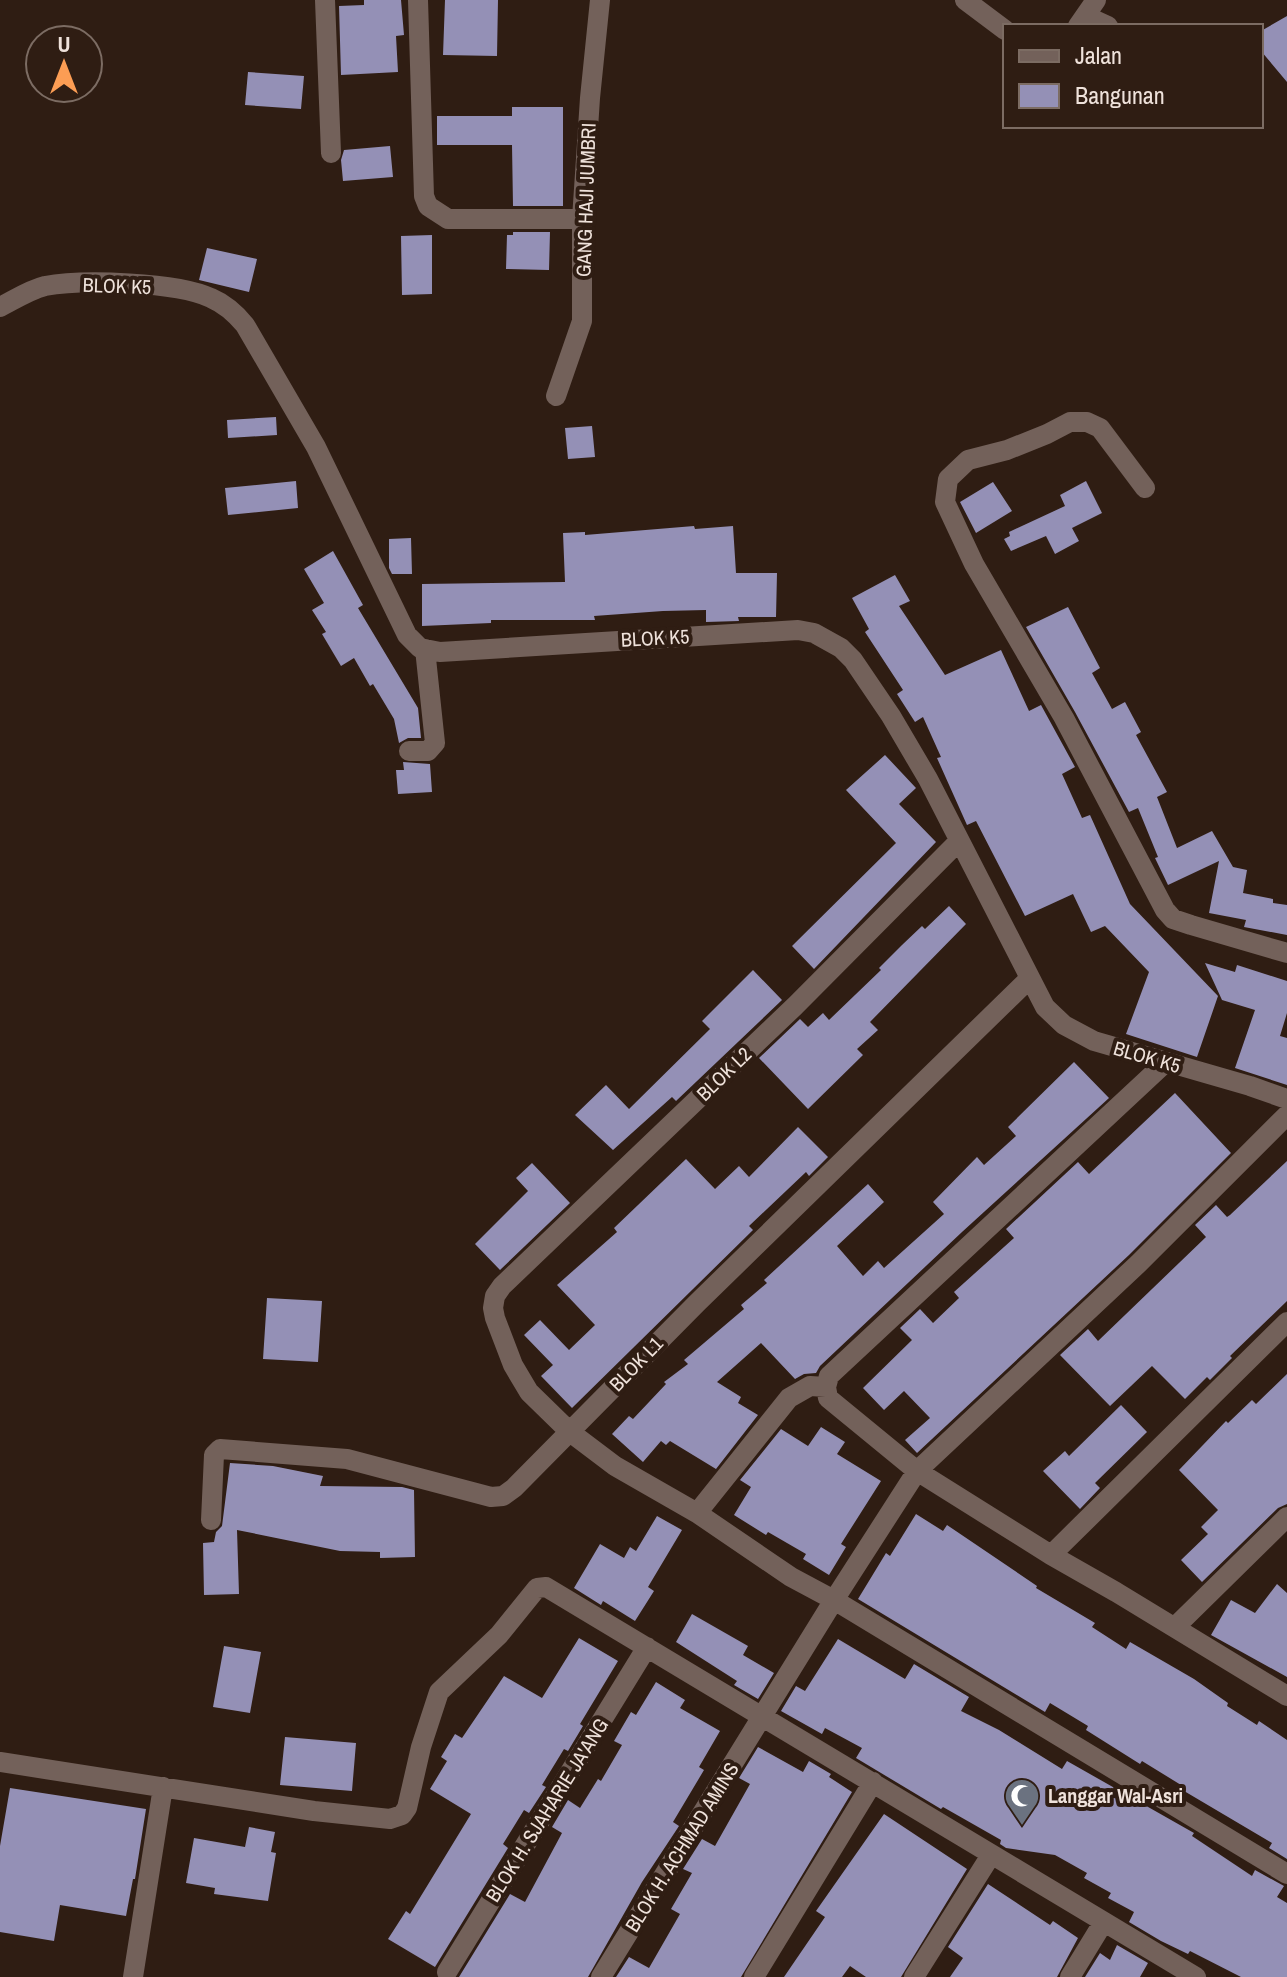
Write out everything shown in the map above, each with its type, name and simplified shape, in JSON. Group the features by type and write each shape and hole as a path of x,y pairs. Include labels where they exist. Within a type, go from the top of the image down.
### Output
{"street":[{"path":"325,0 331,153"},
{"path":"418,0 424,196 428,206 448,219 582,219"},
{"name":"GANG HAJI JUMBRI","path":"556,396 582,321 582,219 600,0"},
{"path":"965,0 1003,28"},
{"path":"1087,14 1104,24"},
{"name":"BLOK K5","path":"0,307 41,287 111,284 191,290 213,298 235,312 316,447 407,635 420,648 440,652 798,630 830,640 853,660 928,779 1045,1007 1064,1025 1094,1041 1287,1099"},
{"path":"1145,488 1100,428 1087,422 1070,422 1019,446 968,460 948,479 945,502 974,564 1064,718 1165,910 1173,919 1287,953"},
{"path":"409,751 428,751 435,743 425,649"},
{"name":"BLOK L2","path":"570,1432 529,1392 513,1365 493,1308 495,1296 795,1006 959,841"},
{"name":"BLOK L1","path":"211,1520 214,1455 220,1449 347,1459 491,1497 503,1496 1029,979"},
{"path":"1166,1062 829,1376 826,1387 828,1398 917,1471 1287,1696"},
{"name":"BLOK H. ACHMAD AMINS","path":"601,1977 917,1471 1138,1264 1287,1115"},
{"path":"1051,1555 1287,1322"},
{"path":"697,1513 789,1398 810,1386 826,1387"},
{"path":"570,1432 615,1466 697,1513 791,1577 1287,1874"},
{"path":"1175,1627 1287,1517"},
{"path":"0,1762 314,1811 390,1819 402,1815 407,1808 421,1747 439,1692 499,1635 537,1588 546,1587 1196,1977"},
{"name":"BLOK H. SJAHARIE JA'ANG","path":"447,1972 647,1647"},
{"path":"754,1977 873,1782"},
{"path":"133,1977 163,1787"},
{"path":"914,1977 991,1855"},
{"path":"1070,1977 1103,1923"}],"building":[{"path":"364,0 401,0 404,35 396,36 398,72 341,75 339,6 364,5"},
{"path":"445,0 498,0 497,56 443,55"},
{"path":"1287,16 1287,82 1263,53 1263,30"},
{"path":"248,72 304,76 301,109 245,105"},
{"path":"512,107 563,107 563,206 513,206 512,145 437,145 437,116 512,116"},
{"path":"390,146 393,177 343,181 341,160 344,150"},
{"path":"513,232 550,232 549,270 506,269 507,235 513,235"},
{"path":"432,235 432,294 402,295 401,236"},
{"path":"207,248 257,259 249,292 199,280"},
{"path":"276,417 277,435 228,438 227,420"},
{"path":"592,426 595,457 568,459 565,428"},
{"path":"296,481 298,508 228,515 225,488"},
{"path":"1086,481 1102,513 1072,528 1079,541 1055,554 1046,536 1011,551 1004,539 1010,536 1009,532 1065,506 1060,495"},
{"path":"993,482 1012,511 976,533 960,502"},
{"path":"694,526 695,529 733,526 736,573 777,573 776,617 738,617 739,621 706,622 706,610 663,611 594,616 595,620 491,620 491,623 422,626 422,584 565,582 563,533 585,532 585,535"},
{"path":"411,538 412,574 392,574 389,568 389,539"},
{"path":"333,551 363,605 358,608 418,708 421,738 408,738 399,743 394,719 373,684 370,686 354,658 341,666 322,634 326,632 312,610 324,603 304,569"},
{"path":"895,575 910,601 899,606 945,675 1001,650 1029,711 1041,705 1075,767 1062,774 1082,818 1090,815 1130,904 1218,996 1197,1057 1126,1034 1149,972 1105,926 1091,932 1073,894 1025,916 976,821 967,825 937,758 941,757 923,717 915,722 897,694 903,690 865,632 869,629 852,598"},
{"path":"1068,607 1100,668 1092,673 1112,709 1125,702 1141,732 1136,735 1167,792 1157,797 1177,848 1212,831 1233,867 1247,870 1243,893 1287,905 1287,935 1244,927 1246,920 1209,913 1219,861 1168,885 1138,808 1129,812 1026,627"},
{"path":"885,755 916,788 899,804 936,842 814,969 792,946 896,843 846,790"},
{"path":"403,762 430,764 432,792 398,794 396,770 404,770"},
{"path":"949,906 966,924 870,1022 878,1030 857,1049 863,1055 808,1109 759,1058 800,1019 808,1027 823,1013 829,1020 922,926 925,929"},
{"path":"1205,963 1235,972 1237,965 1287,981 1287,1013 1280,1036 1287,1038 1287,1085 1235,1068 1255,1010 1222,1000"},
{"path":"753,970 782,1000 676,1101 672,1097 613,1150 575,1115 606,1085 629,1109 710,1029 702,1021"},
{"path":"1074,1062 1109,1098 962,1232 816,1373 795,1379 761,1343 717,1382 741,1397 738,1403 758,1415 716,1469 670,1441 666,1445 661,1441 643,1462 612,1434 629,1416 633,1419 666,1384 664,1382 688,1364 684,1360 744,1309 741,1305 767,1283 764,1280 868,1184 884,1202 837,1246 863,1276 878,1261 884,1268 944,1214 933,1202 977,1157 984,1165 1016,1136 1008,1127"},
{"path":"1175,1093 1231,1153 1129,1255 917,1453 905,1440 930,1418 904,1391 884,1410 863,1388 912,1340 900,1328 920,1309 933,1323 959,1298 954,1292 1014,1238 1006,1229 1078,1162 1089,1174"},
{"path":"798,1127 828,1157 809,1176 806,1172 749,1226 753,1230 572,1408 541,1376 553,1365 524,1335 540,1320 569,1350 595,1325 557,1285 617,1232 614,1228 686,1159 715,1189 739,1166 749,1177"},
{"path":"1287,1161 1287,1301 1230,1356 1232,1358 1210,1380 1207,1377 1185,1399 1152,1366 1110,1406 1060,1355 1088,1329 1098,1341 1206,1237 1195,1225 1216,1205 1227,1217"},
{"path":"532,1163 570,1203 500,1270 475,1244 528,1191 516,1178"},
{"path":"267,1298 322,1301 318,1362 263,1359"},
{"path":"1287,1374 1287,1504 1278,1508 1202,1582 1181,1560 1208,1534 1201,1527 1218,1510 1179,1470 1226,1421 1228,1423 1252,1400 1256,1404"},
{"path":"1121,1405 1147,1432 1095,1483 1100,1488 1080,1509 1043,1471 1065,1451 1069,1456"},
{"path":"821,1427 845,1442 837,1454 881,1481 841,1544 846,1547 829,1575 803,1559 806,1554 734,1515 751,1487 740,1480 781,1429 808,1446"},
{"path":"230,1463 273,1466 323,1476 320,1486 402,1487 414,1490 415,1557 380,1558 380,1552 340,1551 237,1530 239,1594 204,1595 203,1543 214,1542 216,1532 222,1526"},
{"path":"916,1514 943,1531 947,1525 1036,1588 1095,1623 1092,1627 1126,1649 1130,1642 1194,1679 1257,1725 1259,1721 1287,1740 1287,1859 1269,1848 1272,1843 1179,1788 1181,1785 1142,1761 1140,1764 1086,1730 1088,1726 1050,1703 1045,1712 858,1599 886,1553 890,1556"},
{"path":"657,1516 682,1530 648,1587 654,1591 635,1621 574,1588 600,1544 624,1558 630,1547 636,1551"},
{"path":"1277,1584 1287,1593 1287,1677 1211,1635 1231,1600 1255,1613"},
{"path":"692,1614 748,1646 743,1655 774,1673 758,1699 734,1685 737,1681 676,1642"},
{"path":"579,1638 618,1661 580,1724 583,1726 568,1751 564,1749 542,1785 546,1787 529,1813 524,1810 503,1844 508,1848 435,1967 388,1939 406,1911 410,1914 471,1814 430,1789 447,1761 441,1757 455,1734 462,1738 504,1676 542,1698"},
{"path":"838,1639 905,1679 914,1664 969,1697 961,1711 999,1730 1062,1769 1067,1761 1194,1833 1192,1836 1252,1876 1255,1870 1284,1886 1277,1897 1287,1903 1287,1977 1241,1977 1190,1951 1188,1954 1161,1941 1129,1922 1134,1912 1108,1898 1111,1893 1084,1878 1087,1873 1055,1855 1006,1848 1000,1844 1001,1840 943,1807 941,1809 856,1758 862,1748 825,1728 822,1734 781,1711 796,1686 805,1691"},
{"path":"224,1646 261,1652 250,1713 213,1707"},
{"path":"656,1682 685,1700 680,1708 720,1731 699,1767 704,1770 673,1822 679,1826 642,1882 588,1977 459,1977 510,1894 525,1902 562,1833 552,1827 568,1800 580,1808 598,1779 601,1781 622,1745 614,1741 631,1712 636,1715"},
{"path":"285,1737 356,1743 352,1791 280,1785"},
{"path":"758,1747 803,1772 809,1761 852,1792 741,1977 616,1977 629,1957 649,1968 680,1914 671,1909 692,1873 683,1869 702,1839 715,1846 750,1784 739,1778"},
{"path":"10,1788 146,1809 126,1916 60,1905 54,1941 0,1932 0,1846"},
{"path":"884,1814 967,1869 901,1977 866,1977 850,1966 842,1977 784,1977 825,1917 816,1911"},
{"path":"249,1827 275,1832 271,1852 276,1853 268,1901 214,1894 215,1888 186,1883 194,1838 245,1847"},
{"path":"988,1884 1050,1925 1053,1921 1078,1938 1057,1977 950,1977 963,1958 948,1947"},
{"path":"1117,1945 1148,1963 1140,1977 1085,1977 1100,1953 1110,1960"}],"place":[{"name":"Langgar Wal-Asri","path":"1022,1827"}]}
